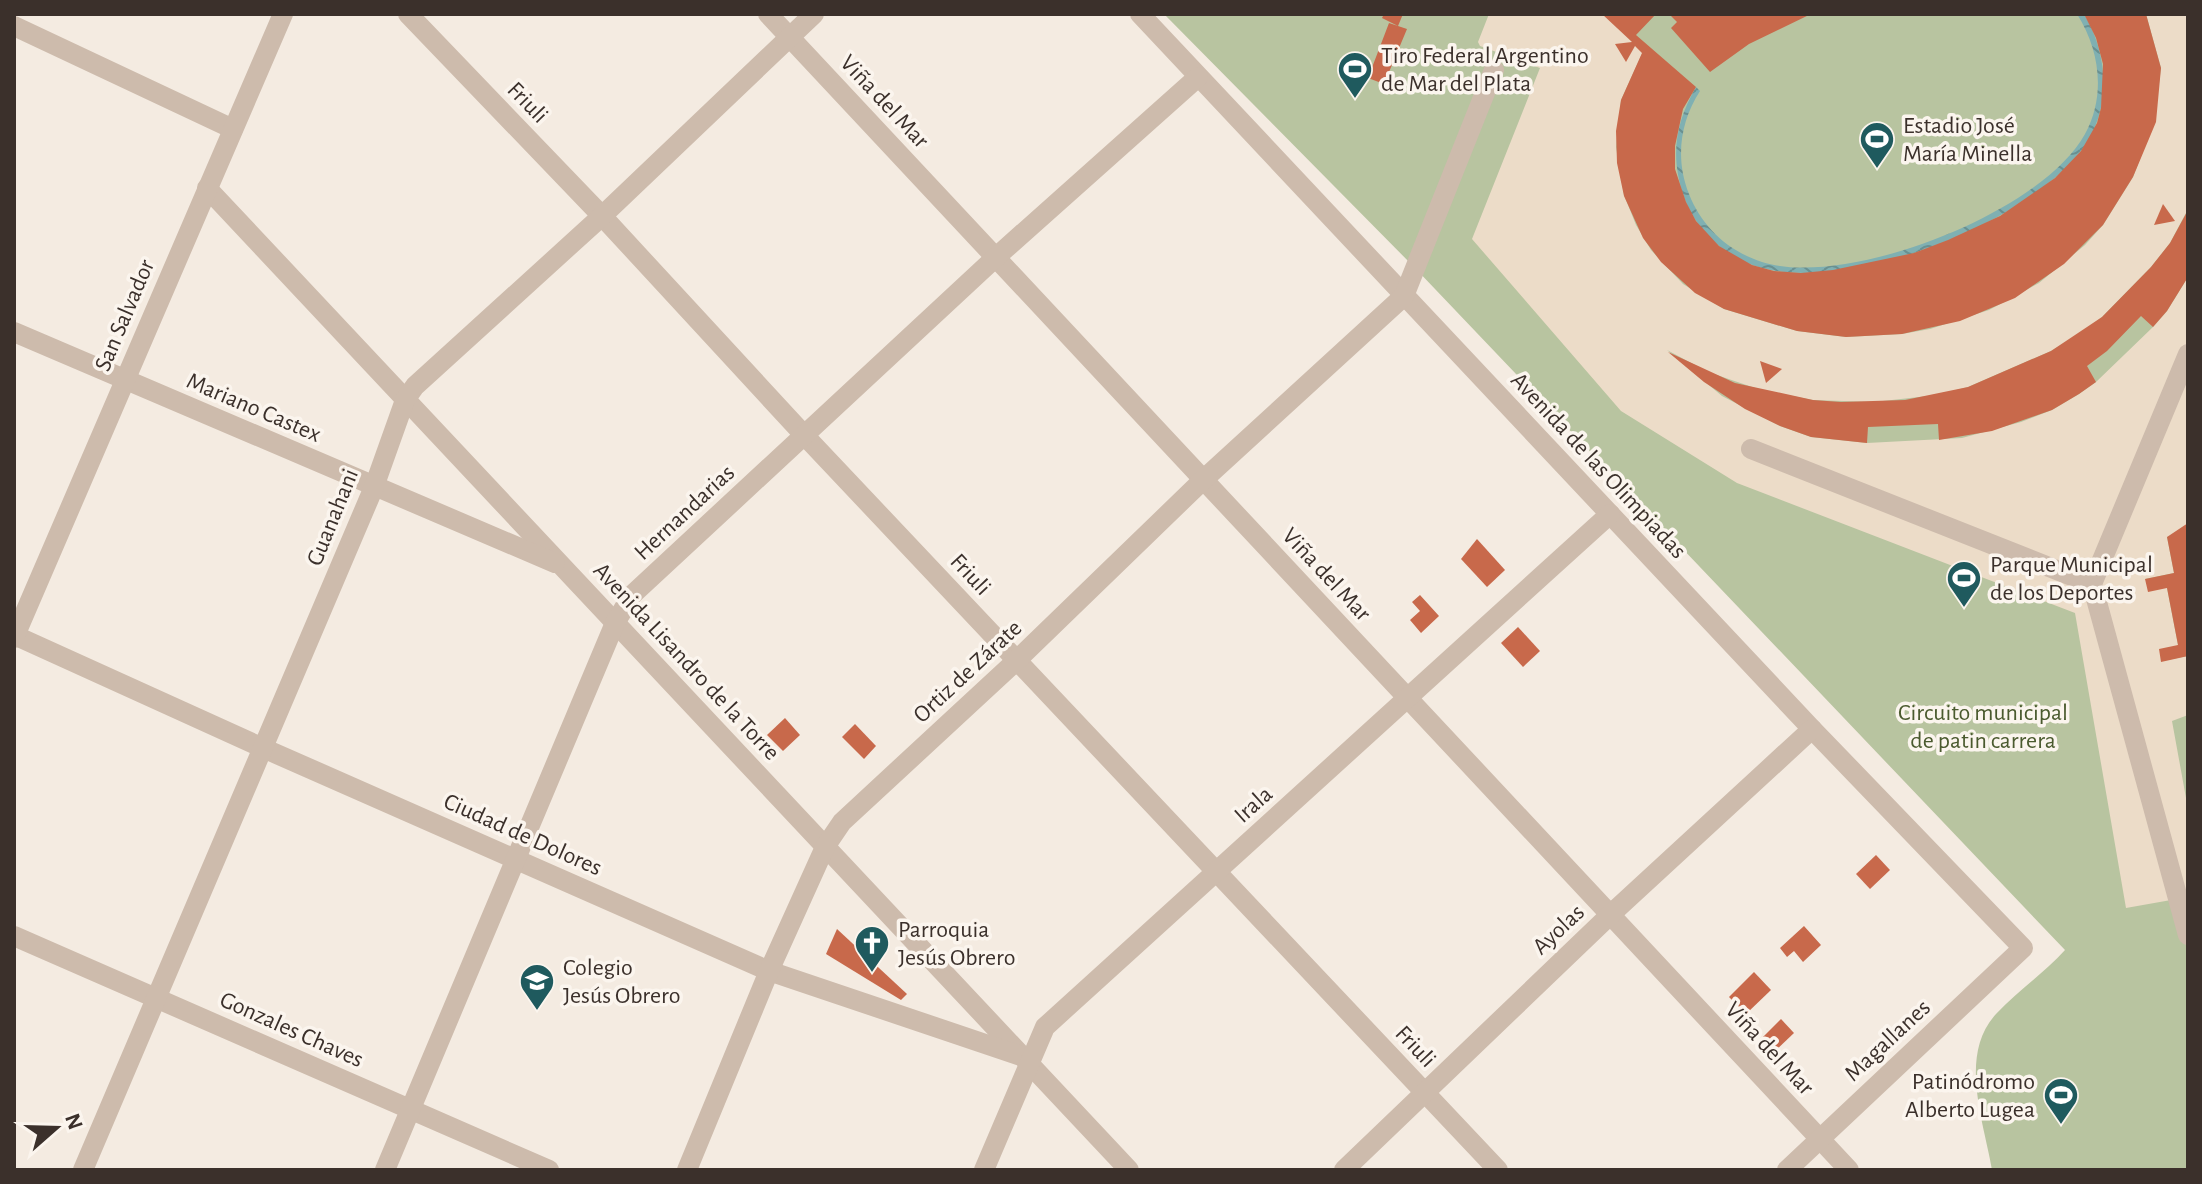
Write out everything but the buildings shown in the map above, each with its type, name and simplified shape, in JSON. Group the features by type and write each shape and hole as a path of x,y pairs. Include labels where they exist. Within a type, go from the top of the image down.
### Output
{"street":[{"name":"San Salvador","path":"14,636 283,14"},
{"name":"Friuli","path":"408,14 602,216 805,436 1498,1170"},
{"name":"Viña del Mar","path":"768,14 1849,1170"},
{"name":"Guanahani","path":"83,1170 374,487 405,400 415,386 602,216 814,14"},
{"name":"Avenida de las Olimpiadas","path":"1140,14 1812,729 2023,948"},
{"path":"14,26 233,129"},
{"path":"1404,296 1494,70"},
{"name":"Hernandarias","path":"385,1170 615,623 632,595 995,258 1198,77"},
{"name":"Avenida Lisandro de la Torre","path":"207,188 1129,1170"},
{"name":"Ortiz de Zárate","path":"687,1170 769,971 825,847 842,822 1017,660 1203,480 1404,296"},
{"name":"Mariano Castex","path":"14,332 562,566"},
{"path":"2188,354 2092,584 2188,935"},
{"path":"1751,449 2092,584"},
{"name":"Irala","path":"984,1170 1025,1059 1045,1027 1610,514"},
{"name":"Ciudad de Dolores","path":"14,636 769,971 1025,1059"},
{"name":"Ayolas","path":"1344,1170 1610,915 1812,729"},
{"name":"Gonzales Chaves","path":"14,936 549,1170"},
{"name":"Magallanes","path":"1787,1170 2023,948"}],"green space":[{"name":"Parque Municipal de los Deportes","path":"1164,14 2188,14 2188,1170 1992,1170 1977,1089 1978,1049 1996,1014 2065,950 1415,268"}],"shaded area":[{"path":"1489,14 1611,14 1645,47 1621,100 1616,147 1624,195 1636,225 1651,250 1683,284 1724,309 1797,331 1846,337 1930,329 1989,310 2039,283 2085,245 2103,225 2133,177 2154,123 2161,68 2146,14 2188,14 2188,209 2170,243 2151,267 2102,317 2079,334 2051,351 1968,387 1937,395 1874,402 1813,400 1761,390 1708,372 1667,350 1722,396 1780,426 1811,437 1867,443 1962,438 2052,410 2096,382 2153,327 2188,277 2188,533 2167,537 2174,573 2145,579 2167,588 2178,645 2162,661 2188,656 2188,715 2172,721 2188,809 2188,897 2126,908 2075,613 1737,483 1621,411 1472,239 1540,68 1480,46 1478,42"}],"water":[{"path":"2077,14 2084,14 2092,30 2102,65 2102,101 2091,135 2081,151 2055,178 2020,203 1979,226 1934,246 1888,261 1842,270 1799,273 1762,268 1737,258 1714,242 1689,209 1680,182 1676,154 1679,127 1696,87 1700,91 1684,128 1681,154 1689,194 1709,227 1727,244 1750,257 1762,262 1798,267 1842,264 1890,254 1939,238 1986,216 2028,191 2062,163 2085,134 2092,119 2098,73 2091,43"}],"place":[{"name":"Tiro Federal Argentino de Mar del Plata","path":"1355,100"},
{"name":"Estadio José María Minella","path":"1877,170"},
{"name":"Parque Municipal de los Deportes","path":"1964,609"},
{"name":"Parroquia Jesús Obrero","path":"872,974"},
{"name":"Colegio Jesús Obrero","path":"537,1012"},
{"name":"Patinódromo Alberto Lugea","path":"2061,1126"}],"park label":[{"name":"Circuito municipal de patin carrera","path":"1983,726"}]}
